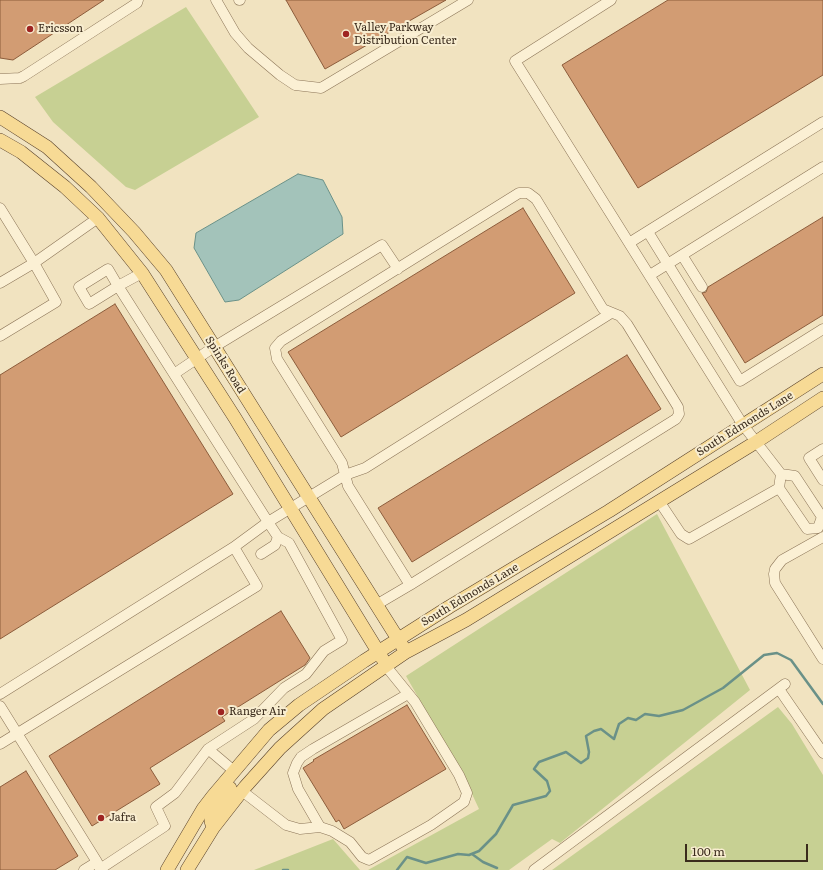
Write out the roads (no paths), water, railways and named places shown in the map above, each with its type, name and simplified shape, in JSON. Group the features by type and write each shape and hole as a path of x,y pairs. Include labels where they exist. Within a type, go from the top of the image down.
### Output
{"main road":[{"name":"Spinks Road","path":"0,117 47,148 109,206 134,232 166,270 406,652"},
{"name":"Spinks Road","path":"0,140 21,152 65,187 98,218 142,274 197,358 291,509 385,665"},
{"path":"98,218 109,206"},
{"name":"South Edmonds Lane","path":"167,870 203,809 245,757 280,720 398,639 664,475 823,374"},
{"name":"South Edmonds Lane","path":"187,870 213,828 242,791 280,748 323,709 385,665 466,620 671,495 823,398"},
{"path":"664,475 671,495"},
{"path":"213,828 211,821 215,812 236,780 234,771"}],"street":[{"path":"0,79 24,76 138,0"},
{"path":"216,0 235,33 248,48 280,75 295,85 321,88 468,0"},
{"path":"611,0 515,61 743,425 781,474 795,476 822,517 821,534"},
{"path":"630,243 823,122"},
{"path":"650,275 823,167"},
{"path":"376,606 410,585 676,419 679,414 678,407 627,324 620,316 603,309 536,199 528,192 519,193 281,341 275,348 277,359 342,463 348,486 410,585"},
{"path":"0,336 56,302 34,263 2,214"},
{"path":"0,283 34,263 98,218"},
{"path":"648,232 740,381 823,329"},
{"path":"174,374 214,347 382,245 398,269"},
{"path":"682,255 702,287"},
{"path":"84,870 99,867 166,826 156,807 175,793 208,749 254,719 284,688 306,674 324,651 342,640 289,543 278,537 268,522 118,286 142,274"},
{"path":"0,694 234,547 268,522 345,474 364,468 611,313"},
{"path":"823,449 809,458 823,480"},
{"path":"781,474 779,488 807,529 821,534"},
{"path":"659,501 681,534 689,539 779,488"},
{"path":"821,534 782,560 775,569 774,574 775,583 823,659"},
{"path":"261,554 275,544 278,537"},
{"path":"0,744 257,586 234,547"},
{"path":"242,791 286,825 300,829 320,827 350,842 362,857 369,860 431,825 464,802 467,793 459,775 416,702 385,665"},
{"path":"534,870 782,687 823,753"},
{"path":"320,827 298,789 293,773 297,763 302,757 313,749 408,694"},
{"path":"0,706 99,867"},
{"path":"208,749 234,771"}],"water":[{"path":"298,174 323,180 342,217 343,234 239,300 225,302 194,248 196,233"}],"waterway":[{"path":"397,870 407,857 426,863 458,854 469,855 479,851 496,834 513,805 546,796 550,791 547,781 534,769 539,762 566,752 581,763 588,758 589,752 586,736 594,731 601,729 614,739 619,724 628,718 636,720 645,714 659,716 683,710 723,688 764,655 777,653 791,660 823,704"},
{"path":"472,854 483,862 497,868"},
{"path":"283,870 288,870"}],"place":[{"name":"Ericsson","path":"30,29"},
{"name":"Valley Parkway Distribution Center","path":"346,34"},
{"name":"Ranger Air","path":"221,712"},
{"name":"Jafra","path":"101,818"}]}
